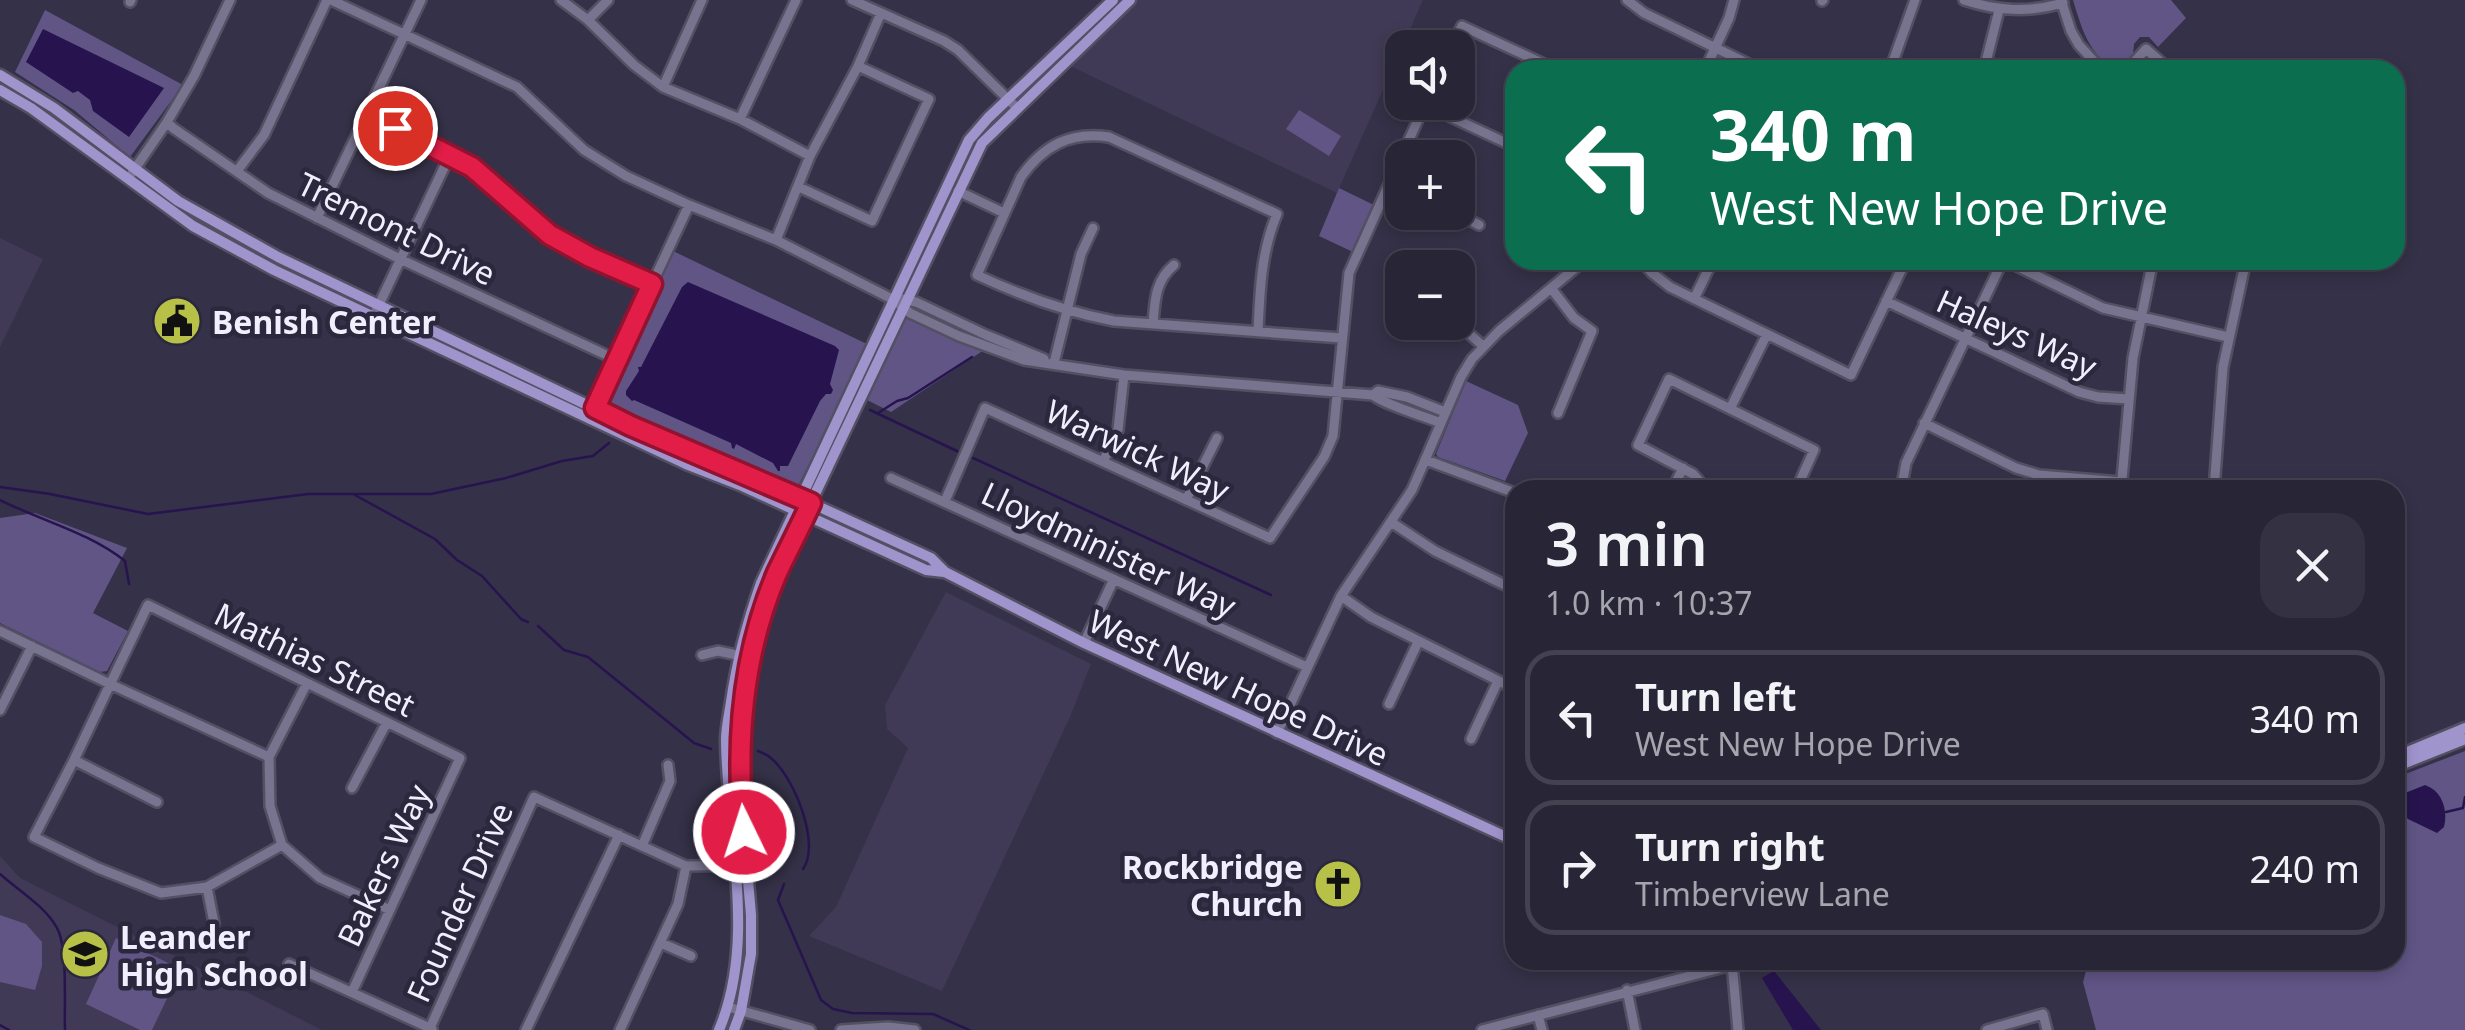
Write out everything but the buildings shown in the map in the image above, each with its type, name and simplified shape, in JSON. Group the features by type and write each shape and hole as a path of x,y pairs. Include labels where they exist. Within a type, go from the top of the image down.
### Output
{"main road":[{"path":"719,1030 737,960 738,928 726,737 761,583 800,513 982,143 1013,103 1113,0"},
{"path":"901,302 969,140 1130,0"},
{"name":"West New Hope Drive","path":"0,74 54,108 200,215 376,312 589,420 926,570 945,572"},
{"name":"West New Hope Drive","path":"0,90 32,108 194,226 274,270 931,558 945,572 1084,643 1505,836"},
{"path":"645,445 656,443 690,458 701,455"},
{"path":"734,1030 751,954 739,753 744,657"},
{"path":"2405,753 2465,728"},
{"path":"2405,763 2465,739"}],"street":[{"path":"127,179 194,76 230,0"},
{"path":"237,171 264,135 329,0 517,87 584,150 626,176 776,240 901,302 910,313 990,349 1024,360 1124,375 1372,395 1441,423"},
{"path":"318,218 421,0"},
{"path":"562,0 663,86 810,156"},
{"path":"588,20 608,0"},
{"path":"663,86 702,0"},
{"path":"740,120 796,0"},
{"path":"852,0 958,50 1013,103"},
{"path":"1627,0 1644,14 1740,60"},
{"path":"1709,60 1734,0"},
{"path":"1894,60 1915,0"},
{"path":"1964,0 1998,10 2033,10 2062,1 2071,31 2093,60"},
{"path":"1987,60 1998,10"},
{"path":"776,240 810,156 881,13"},
{"path":"1475,32 1535,60"},
{"path":"2136,60 2146,49 2159,60"},
{"path":"799,187 872,222 929,99 858,66"},
{"path":"368,114 472,167 550,235 652,284"},
{"path":"1459,120 1505,142"},
{"name":"Tremont Drive","path":"167,122 268,193 618,360"},
{"path":"1258,331 1262,262 1277,214 1109,137 1084,135 1060,141 1039,155 1021,177 977,275 1067,312 1114,321 1341,338"},
{"path":"376,312 450,155"},
{"path":"958,191 1004,214"},
{"path":"1338,391 1349,273 1385,193"},
{"path":"589,420 688,205"},
{"path":"1475,223 1479,225"},
{"path":"1054,363 1081,254 1093,228"},
{"path":"1153,324 1159,283 1174,265"},
{"path":"1277,733 1341,596 1412,490 1461,377 1483,346 1574,270"},
{"path":"1650,270 1660,281 1851,375 1901,270"},
{"path":"1694,298 1708,270"},
{"path":"1903,480 1906,462 1999,270"},
{"path":"2025,270 2104,308 2228,338"},
{"path":"2122,480 2132,358 2151,270"},
{"path":"2215,480 2223,367 2244,270"},
{"path":"1551,288 1574,318 1592,331 1558,413"},
{"name":"Haleys Way","path":"1886,301 2079,392 2129,399"},
{"path":"1730,409 1766,334"},
{"path":"1475,339 1483,346"},
{"path":"1103,462 1118,430 1124,375"},
{"path":"1698,480 1638,445 1669,379 1814,450 1800,480"},
{"name":"Warwick Way","path":"944,501 985,408 1270,538 1324,456 1333,436 1338,391"},
{"path":"1372,395 1378,391 1397,394 1445,412"},
{"path":"1924,424 2016,468 2076,480"},
{"path":"1186,500 1217,438"},
{"path":"1426,460 1505,489"},
{"path":"1677,480 1683,468"},
{"name":"Lloydminister Way","path":"891,478 1307,668"},
{"path":"1392,522 1435,551 1505,585"},
{"path":"1084,643 1114,579"},
{"path":"1341,596 1371,617 1505,685"},
{"name":"Mathias Street","path":"110,684 148,605 460,758"},
{"path":"0,630 270,757"},
{"path":"1389,704 1423,645"},
{"path":"0,710 32,646"},
{"path":"702,655 718,651 744,657"},
{"path":"110,684 34,838 161,893 208,888 282,845"},
{"path":"306,685 270,757 270,806 282,845 320,878 390,910"},
{"path":"1471,739 1505,687"},
{"path":"352,788 386,722"},
{"name":"Bakers Way","path":"352,992 460,758"},
{"path":"74,760 157,802"},
{"path":"642,846 670,781 668,766"},
{"name":"Founder Drive","path":"432,1029 534,797 619,835"},
{"path":"526,1030 619,835 686,866 747,865"},
{"path":"624,1029 678,904 686,866"},
{"path":"208,888 214,923"},
{"path":"662,942 691,956"},
{"path":"289,964 432,1029"},
{"path":"1482,1030 1702,970"},
{"path":"1733,970 1738,1030"},
{"path":"1627,990 1635,1030"},
{"path":"728,1007 810,1030"},
{"path":"1538,1014 1542,1030"},
{"path":"1987,1030 2043,1014 2047,1030"},
{"path":"841,1030 915,1030"}],"shaded area":[{"path":"1130,0 1423,0 1410,30 1385,30 1385,85 1337,193 1068,65"},
{"path":"2073,0 2171,0 2186,18 2158,47 2149,37 2140,37 2128,60 2103,60 2083,30"},
{"path":"45,10 183,85 130,157 74,110 15,72"},
{"path":"43,29 164,88 129,137 93,111 90,100 78,91 73,93 26,62"},
{"path":"1299,110 1341,136 1329,156 1286,129"},
{"path":"1339,188 1374,205 1353,252 1319,236"},
{"path":"0,238 43,259 0,347"},
{"path":"673,251 869,345 797,488 605,407 604,399"},
{"path":"688,282 839,350 830,384 833,390 820,401 788,466 780,466 780,471 773,463 736,444 734,449 731,443 626,395"},
{"path":"906,316 984,350 891,412 865,399"},
{"path":"1466,381 1518,405 1528,433 1505,481 1436,454"},
{"path":"35,513 127,548 93,613 128,631 107,671 100,672 0,623 0,518"},
{"path":"946,592 1091,664 942,991 809,936 836,907 908,748 887,729 885,705"},
{"path":"2465,751 2465,1030 2096,1030 2083,982 2086,970 2405,970 2405,774"},
{"path":"2425,785 2436,792 2444,808 2444,827 2437,833 2408,819 2405,793"},
{"name":"Leander High School","path":"0,856 20,878 322,1030 0,1030"},
{"path":"0,915 26,924 42,942 42,966 35,990 0,982"},
{"path":"116,938 181,969 152,1030 140,1030 86,1004"},
{"path":"1774,971 1821,1030 1793,1030 1762,978"}],"waterway":[{"path":"878,413 972,357"},
{"path":"870,410 959,452"},
{"path":"0,487 148,514 308,494 431,494 593,456 609,443"},
{"path":"973,458 1271,595"},
{"path":"355,495 435,539 482,576 528,622"},
{"path":"0,500 111,551 125,561 129,584"},
{"path":"538,626 564,650 588,657 694,743 711,749"},
{"path":"758,751 780,768 796,796 809,844 803,869"},
{"path":"2446,812 2463,808 2465,797"},
{"path":"0,874 39,906 57,928 64,962 65,1030"},
{"path":"784,884 778,900 821,1000 833,1009 852,1013 933,1014 969,1030"},
{"path":"0,1025 9,1030"}],"place":[{"name":"Benish Center","path":"177,321"},
{"name":"Rockbridge Church","path":"1338,884"},
{"name":"Leander High School","path":"85,954"}],"route":[{"path":"395,128 472,167 550,235 652,284 595,408 811,503 777,574 750,658 739,753 744,832"}]}
